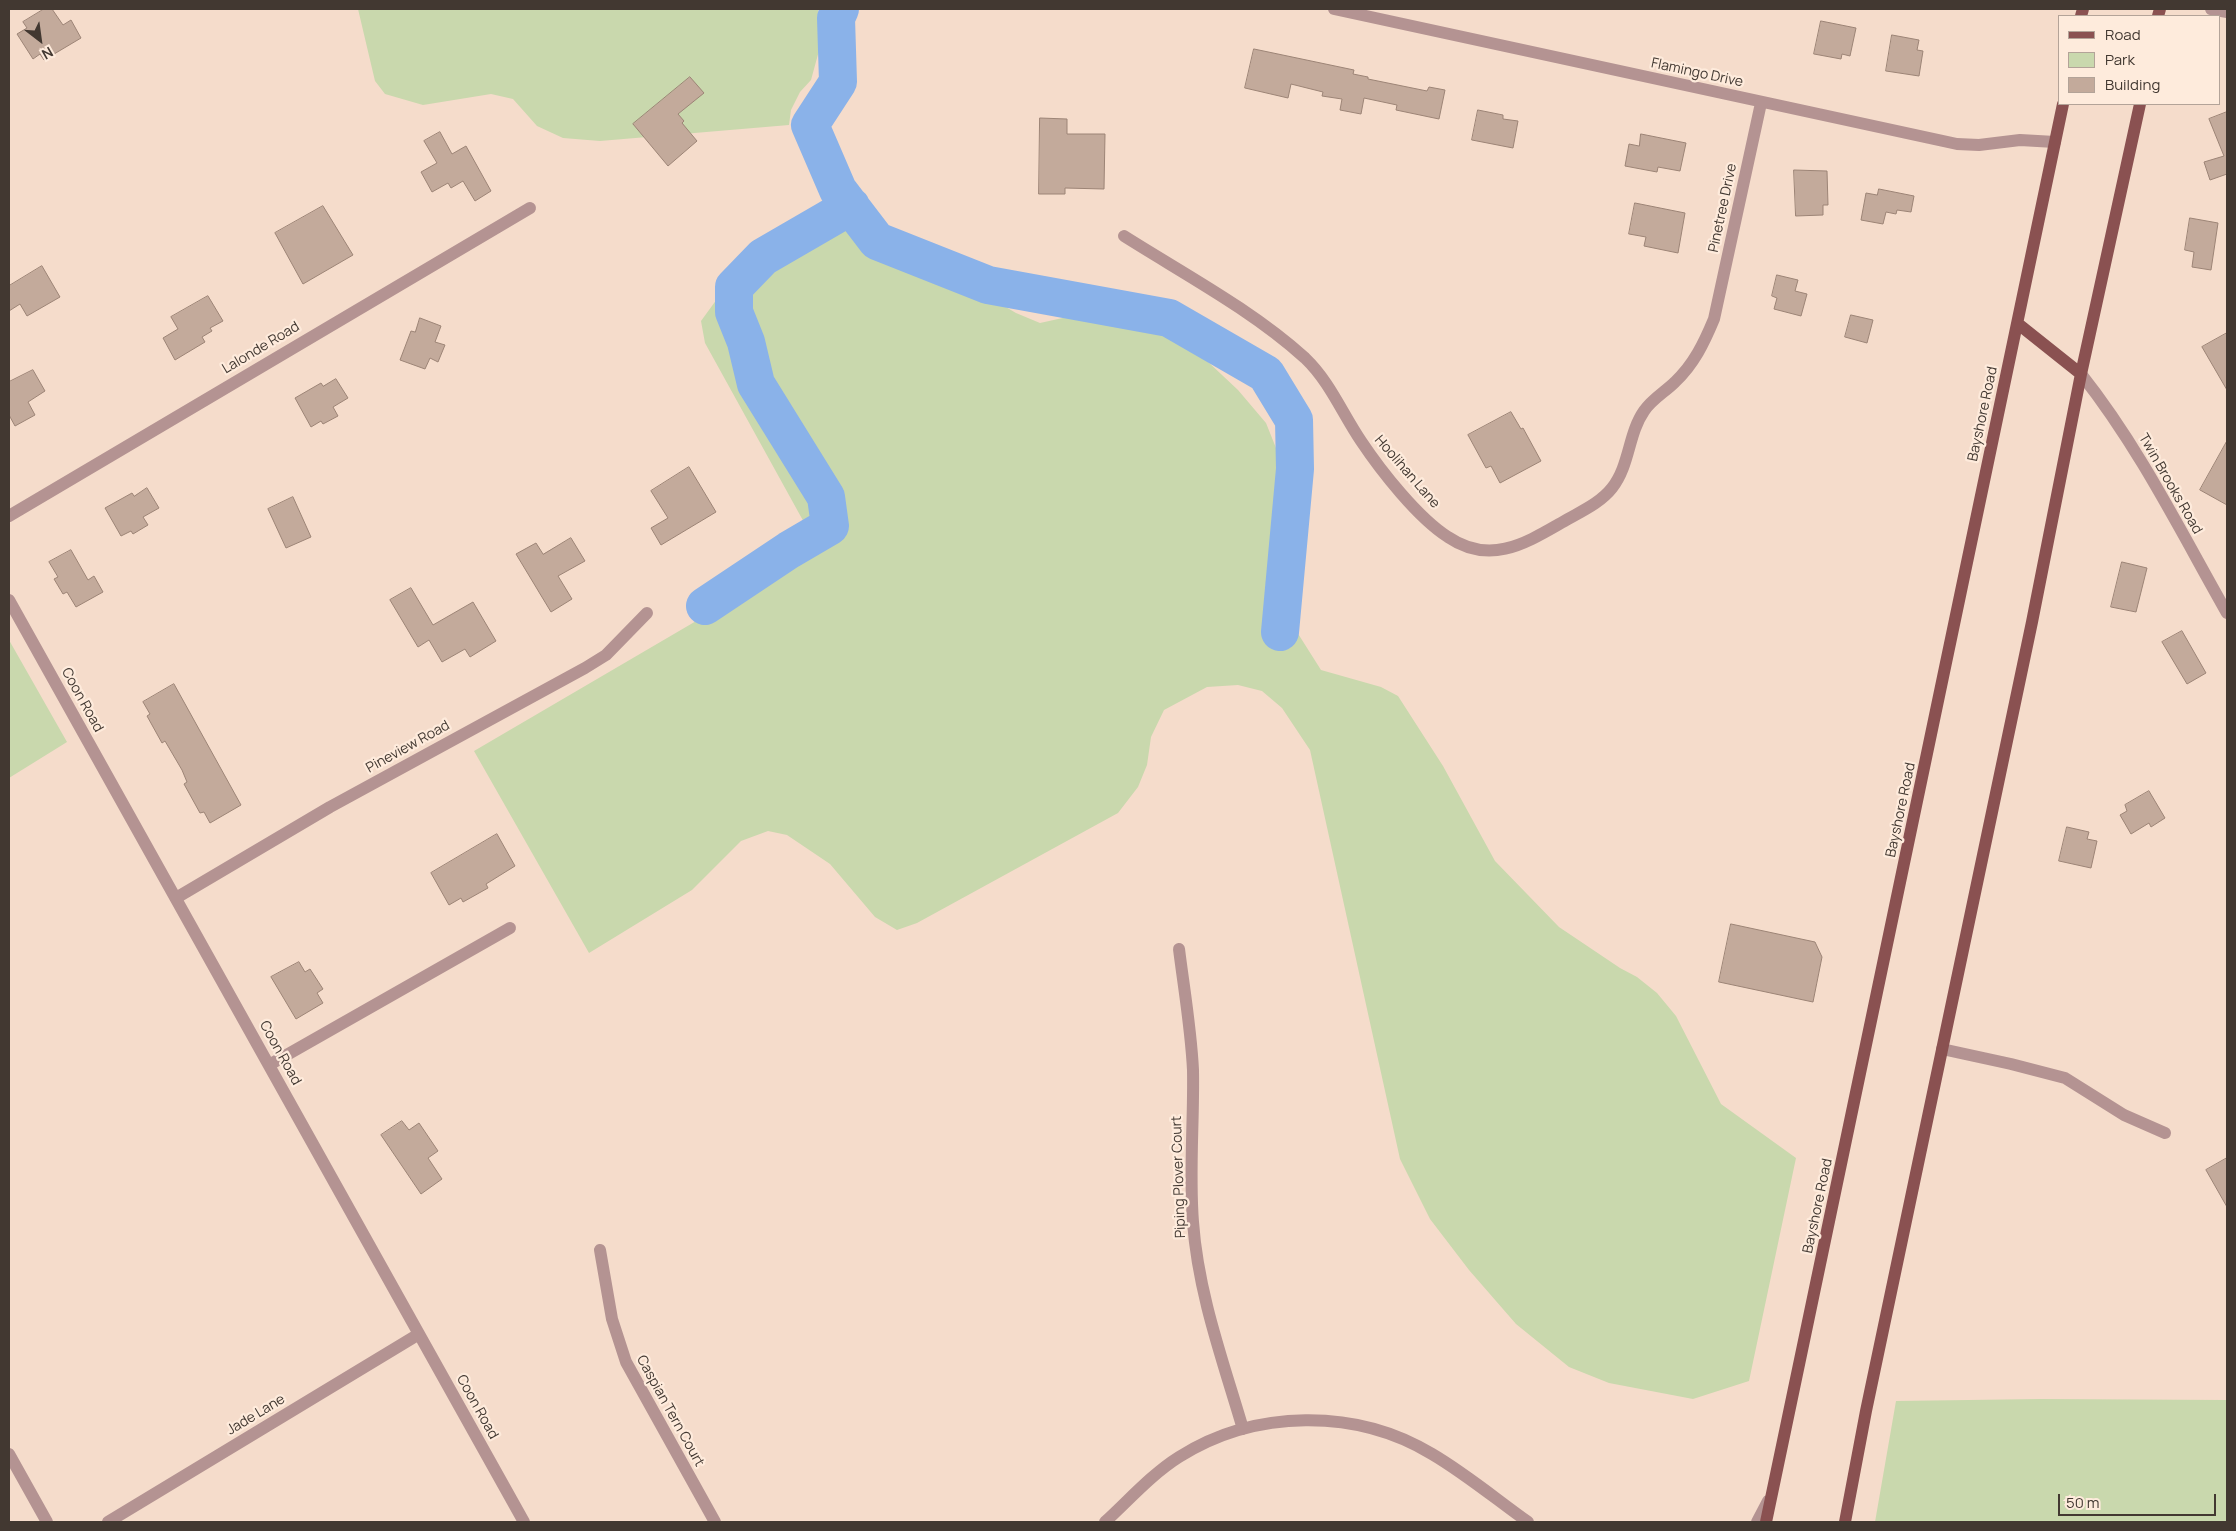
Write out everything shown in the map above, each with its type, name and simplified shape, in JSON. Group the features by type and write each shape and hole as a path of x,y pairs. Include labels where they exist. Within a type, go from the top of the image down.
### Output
{"main road":[{"name":"Bayshore Road","path":"1766,1522 1901,889 2063,105"},
{"path":"1844,1522 2030,632 2081,374 2140,105"},
{"path":"2017,323 2081,374"}],"street":[{"name":"Flamingo Drive","path":"1334,9 1957,144 1979,145 2020,140 2055,142"},
{"path":"2211,9 2227,12"},
{"name":"Pinetree Drive","path":"1714,319 1761,103"},
{"name":"Lalonde Road","path":"9,516 530,208"},
{"name":"Hoolihan Lane","path":"1124,236 1238,307 1304,358 1322,378 1361,442 1406,498 1449,538 1471,548 1492,551 1520,546 1595,504 1612,489 1624,469 1643,412 1688,369 1701,351 1714,319"},
{"name":"Twin Brooks Road","path":"2081,374 2104,402 2133,447 2227,613"},
{"name":"Coon Road","path":"9,600 524,1522"},
{"name":"Pineview Road","path":"176,898 330,807 585,668 606,654 647,614"},
{"path":"269,1066 510,928"},
{"name":"Piping Plover Court","path":"1179,949 1193,1070 1191,1176 1193,1222 1197,1254 1211,1320 1243,1429"},
{"path":"1942,1050 2011,1064 2065,1078 2124,1115 2165,1133"},
{"name":"Caspian Tern Court","path":"600,1250 612,1319 626,1362 715,1522"},
{"name":"Jade Lane","path":"108,1522 419,1334"},
{"path":"1105,1522 1148,1481 1179,1456 1243,1429 1276,1422 1314,1420 1338,1420 1386,1433 1433,1454 1528,1522"},
{"path":"9,1454 47,1522"},
{"path":"1757,1522 1772,1494"}],"green space":[{"path":"358,9 818,9 820,47 811,80 800,92 791,110 789,125 600,141 563,138 537,126 513,99 491,94 423,105 385,94 375,81"},
{"path":"848,209 926,260 1016,313 1040,323 1090,312 1134,324 1189,344 1238,390 1266,423 1280,458 1283,484 1267,577 1278,602 1321,670 1381,687 1398,696 1443,766 1495,861 1559,927 1620,968 1637,977 1657,993 1676,1016 1721,1104 1796,1158 1749,1381 1693,1399 1609,1383 1569,1367 1516,1324 1469,1270 1430,1219 1400,1159 1310,750 1282,708 1262,691 1238,685 1207,687 1164,710 1151,737 1147,765 1138,787 1118,813 917,923 897,930 875,917 830,864 787,835 768,831 741,841 692,890 589,953 474,751 797,562 809,552 811,535 705,343 701,321 717,299"},
{"path":"9,640 67,742 9,778"},
{"path":"2041,1399 2227,1400 2227,1522 1875,1522 1896,1401"}],"building":[{"path":"44,9 52,9 63,25 71,20 81,38 44,60 40,54 33,59 17,34 27,28 23,22"},
{"path":"1821,21 1856,28 1850,56 1842,54 1841,59 1814,54"},
{"path":"1892,35 1919,40 1917,50 1923,51 1919,76 1886,71"},
{"path":"1254,49 1354,70 1353,74 1368,77 1368,79 1427,91 1429,87 1445,90 1439,119 1396,110 1397,105 1364,98 1361,114 1340,110 1342,99 1322,96 1323,92 1291,84 1288,98 1245,88"},
{"path":"690,77 704,93 678,114 684,121 682,123 697,141 668,166 633,124"},
{"path":"1478,110 1503,115 1503,119 1518,121 1513,148 1472,140"},
{"path":"2227,112 2227,174 2210,180 2204,162 2224,156 2209,119"},
{"path":"1040,118 1067,119 1067,134 1105,134 1104,189 1065,188 1065,194 1039,194"},
{"path":"440,132 452,154 466,146 491,191 475,201 463,181 451,188 448,183 432,192 421,172 437,163 424,141"},
{"path":"1641,134 1686,143 1680,171 1658,167 1657,172 1625,166 1629,144 1639,146"},
{"path":"1794,170 1827,171 1828,205 1823,205 1823,215 1796,216"},
{"path":"1879,189 1914,196 1911,212 1897,210 1896,214 1886,212 1883,224 1861,220 1866,193 1877,195"},
{"path":"1635,203 1685,213 1678,253 1644,246 1646,237 1629,234"},
{"path":"323,206 353,255 303,284 275,233"},
{"path":"2190,218 2218,223 2211,270 2192,267 2194,252 2185,250"},
{"path":"42,266 60,297 27,316 20,304 9,311 9,286"},
{"path":"1777,275 1798,280 1795,291 1807,294 1801,316 1774,309 1777,298 1772,296"},
{"path":"208,296 223,321 210,328 212,331 202,337 205,342 175,360 163,338 178,329 171,317"},
{"path":"1851,315 1873,320 1867,343 1845,337"},
{"path":"420,318 441,326 435,342 445,345 438,362 430,358 425,369 400,360 411,331 415,332"},
{"path":"2227,333 2227,390 2202,347"},
{"path":"33,370 45,391 28,402 35,415 15,426 9,415 9,382"},
{"path":"336,379 348,398 333,407 338,416 323,424 321,421 311,427 295,398 321,383 323,386"},
{"path":"1511,412 1521,429 1523,428 1541,461 1500,483 1491,466 1486,468 1468,435"},
{"path":"2227,441 2227,505 2200,490"},
{"path":"689,467 716,512 661,545 651,528 668,518 651,491"},
{"path":"147,488 159,508 143,517 148,525 133,534 131,531 121,536 105,508 132,493 134,496"},
{"path":"293,497 311,537 286,548 268,509"},
{"path":"571,538 585,561 558,576 572,599 551,612 516,554 536,543 543,554"},
{"path":"71,550 88,580 94,576 103,592 76,607 67,592 63,594 54,579 58,577 49,562"},
{"path":"2122,562 2147,568 2136,612 2111,607"},
{"path":"411,588 433,625 473,602 496,641 470,657 465,649 442,662 429,640 418,647 390,600"},
{"path":"2182,631 2206,673 2187,684 2162,642"},
{"path":"174,684 241,805 210,823 204,812 200,813 184,784 187,782 182,770 165,741 162,743 147,716 150,714 143,702"},
{"path":"2149,791 2165,818 2151,827 2149,823 2131,834 2120,815 2127,811 2125,805"},
{"path":"2067,827 2089,832 2087,839 2097,841 2091,868 2059,861"},
{"path":"497,834 515,866 486,884 488,888 463,902 461,898 449,905 431,873"},
{"path":"1731,924 1815,942 1822,957 1813,1002 1719,982"},
{"path":"299,962 305,972 310,969 323,989 317,993 323,1003 296,1019 271,977"},
{"path":"402,1121 409,1130 419,1123 438,1151 428,1158 442,1179 421,1194 381,1135"},
{"path":"2227,1158 2227,1207 2206,1170"}],"waterway":[{"path":"840,9 836,18 838,82 810,125 838,190 877,241 988,285 1169,318 1266,374 1294,420 1295,469 1280,632"},
{"path":"705,606 789,550 830,526 826,497 756,384 746,342 734,312 734,287 763,257 851,206"}]}
